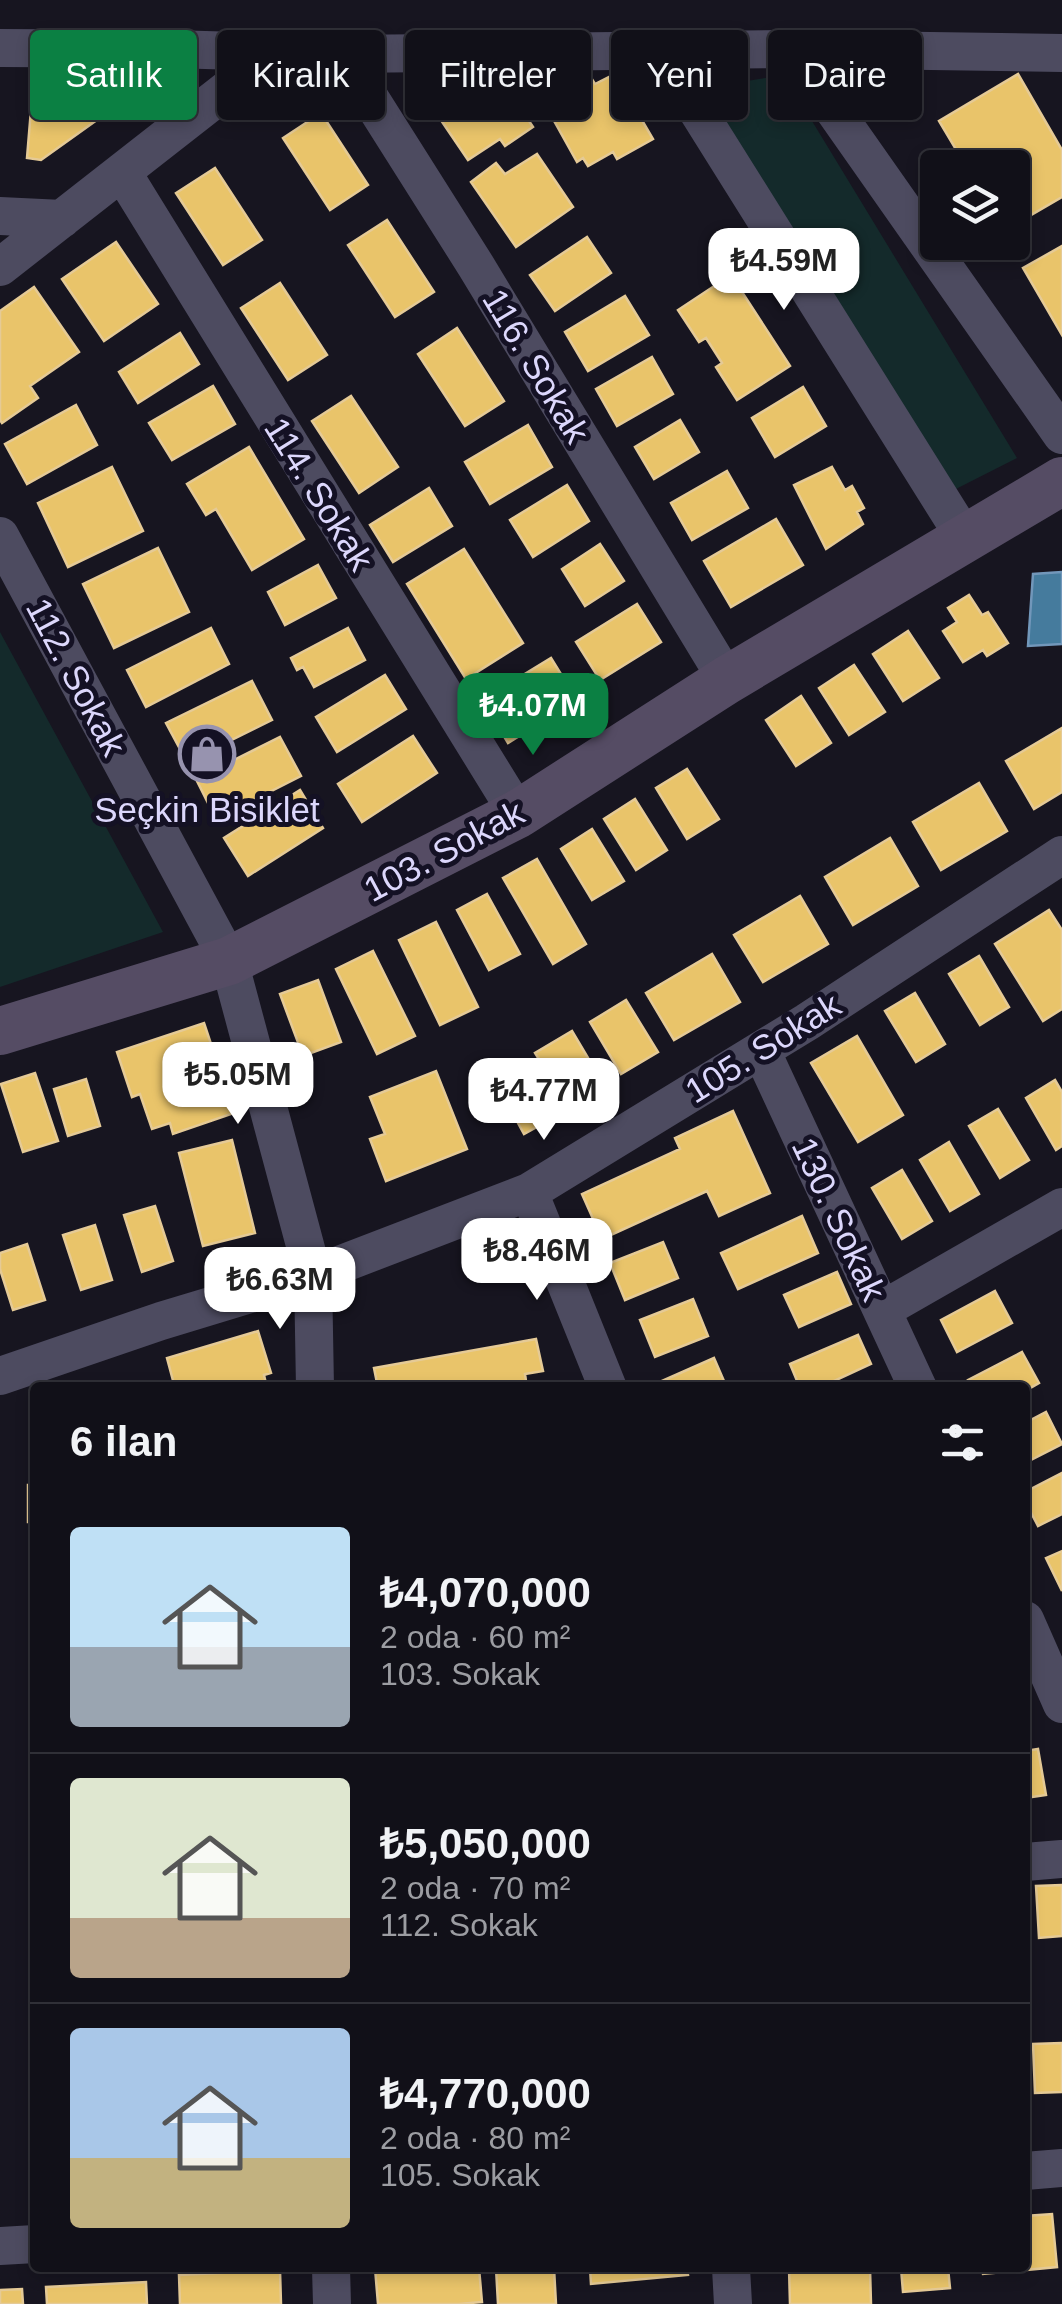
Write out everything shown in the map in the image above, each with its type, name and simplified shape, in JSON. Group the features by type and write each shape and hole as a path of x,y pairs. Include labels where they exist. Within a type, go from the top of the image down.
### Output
{"main road":[{"name":"103. Sokak","path":"0,1030 229,962 518,814 727,680 1062,481"}],"street":[{"path":"0,48 217,51"},
{"path":"385,54 611,51"},
{"path":"922,52 1062,54"},
{"path":"0,267 217,97"},
{"name":"116. Sokak","path":"384,120 727,680"},
{"path":"703,120 965,538"},
{"path":"840,120 1062,435"},
{"name":"114. Sokak","path":"122,172 518,814"},
{"path":"0,216 62,219"},
{"name":"112. Sokak","path":"0,536 229,962 312,1274 315,1382"},
{"name":"105. Sokak","path":"0,1376 312,1274 528,1192 761,1050 1062,856"},
{"name":"130. Sokak","path":"761,1050 915,1382"},
{"path":"528,1192 606,1382"},
{"path":"882,1310 1062,1207"},
{"path":"1030,1631 1062,1704"},
{"path":"1030,1862 1062,1859"},
{"path":"1030,2171 1062,2168"},
{"path":"0,2246 30,2244"},
{"path":"331,2272 332,2304"},
{"path":"731,2272 733,2304"}],"green space":[{"path":"768,78 768,120 811,120 1017,458 946,494 704,120 748,120 748,81"},
{"path":"0,632 163,932 0,987"}],"building: Konut":[{"path":"1018,74 1062,150 1062,197 1030,216 1030,150 956,150 939,121"},
{"path":"611,76 611,120 642,120 653,139 617,159 613,152 588,166 583,158 577,162 554,120 591,120 591,78 595,84"},
{"path":"30,120 97,120 41,160 27,158"},
{"path":"310,120 326,120 368,185 330,210 283,138"},
{"path":"441,120 528,120 533,127 505,146 500,139 468,160"},
{"path":"537,154 573,207 516,247 471,182 496,163 505,174"},
{"path":"215,168 262,240 223,265 176,193"},
{"path":"387,220 434,292 395,317 348,245"},
{"path":"587,237 611,273 555,311 530,275"},
{"path":"116,242 158,304 104,341 62,279"},
{"path":"1062,246 1062,335 1023,268"},
{"path":"731,275 790,366 737,400 716,367 722,363 706,338 699,342 678,310"},
{"path":"280,283 327,355 288,380 241,308"},
{"path":"34,287 79,352 30,386 38,398 2,423 0,311"},
{"path":"625,296 649,335 588,371 565,332"},
{"path":"457,328 504,401 465,426 418,354"},
{"path":"180,333 199,364 138,403 119,372"},
{"path":"652,357 673,394 617,426 596,389"},
{"path":"213,386 235,424 172,460 149,423"},
{"path":"803,387 826,426 775,457 752,418"},
{"path":"351,396 398,467 359,493 312,421"},
{"path":"76,405 97,445 27,484 5,444"},
{"path":"680,420 699,452 654,479 635,447"},
{"path":"528,425 552,467 490,504 465,462"},
{"path":"249,447 304,539 252,570 216,509 206,515 187,484"},
{"path":"112,467 143,531 68,567 38,503"},
{"path":"832,467 845,490 852,486 864,508 857,512 863,524 826,549 794,485"},
{"path":"727,471 748,508 692,540 671,503"},
{"path":"567,485 589,521 533,557 510,520"},
{"path":"429,488 452,526 393,562 370,525"},
{"path":"776,519 803,565 731,607 704,561"},
{"path":"600,544 624,581 585,606 562,569"},
{"path":"158,548 189,612 114,648 83,584"},
{"path":"464,549 523,643 466,679 407,584"},
{"path":"318,565 336,598 285,625 268,592"},
{"path":"969,595 982,615 988,612 1008,643 987,656 983,650 963,662 943,631 957,622 948,608"},
{"path":"637,604 661,642 600,680 576,642"},
{"path":"211,628 229,664 146,707 127,670"},
{"path":"348,628 365,660 314,687 303,667 297,670 291,658"},
{"path":"908,631 939,678 903,701 873,654"},
{"path":"551,658 577,700 508,743 482,700"},
{"path":"854,665 885,712 849,735 819,688"},
{"path":"385,675 406,709 337,752 316,717"},
{"path":"252,681 272,720 187,762 166,723"},
{"path":"801,696 831,743 796,766 766,720"},
{"path":"1062,728 1062,792 1034,809 1006,761"},
{"path":"413,736 437,773 362,822 338,784"},
{"path":"280,737 301,776 216,819 196,779"},
{"path":"687,769 719,819 687,839 656,788"},
{"path":"979,783 1007,831 941,870 913,822"},
{"path":"300,790 323,828 248,876 224,838"},
{"path":"635,799 667,850 636,870 604,819"},
{"path":"592,829 624,881 592,900 561,849"},
{"path":"890,838 918,886 853,925 825,877"},
{"path":"537,859 586,944 553,964 503,878"},
{"path":"487,894 520,954 489,970 457,910"},
{"path":"800,896 828,944 763,982 734,935"},
{"path":"1049,910 1062,930 1062,1009 1043,1021 995,944"},
{"path":"436,922 478,1007 440,1025 399,940"},
{"path":"373,951 415,1036 377,1054 336,969"},
{"path":"712,954 740,1002 674,1040 646,993"},
{"path":"979,956 1009,1007 980,1025 949,974"},
{"path":"318,980 341,1042 303,1056 280,994"},
{"path":"915,993 945,1044 916,1062 885,1011"},
{"path":"626,1000 658,1052 621,1074 590,1022"},
{"path":"204,1023 234,1113 173,1134 170,1123 152,1129 140,1094 132,1097 117,1052"},
{"path":"572,1031 603,1083 567,1105 535,1053"},
{"path":"857,1036 903,1115 858,1142 811,1063"},
{"path":"522,1061 553,1118 524,1134 493,1077"},
{"path":"436,1071 467,1149 386,1181 370,1139 385,1134 370,1097"},
{"path":"35,1073 58,1141 23,1152 1,1084"},
{"path":"86,1079 100,1126 68,1136 54,1089"},
{"path":"1055,1080 1062,1092 1062,1146 1056,1150 1026,1098"},
{"path":"998,1109 1029,1160 1000,1178 969,1126"},
{"path":"733,1111 770,1193 719,1216 707,1191 602,1239 582,1194 680,1149 675,1138"},
{"path":"232,1140 255,1233 203,1246 179,1153"},
{"path":"949,1142 979,1194 950,1211 920,1160"},
{"path":"902,1170 932,1221 902,1239 872,1188"},
{"path":"155,1206 173,1261 142,1272 124,1215"},
{"path":"802,1216 818,1253 738,1289 721,1253"},
{"path":"95,1225 112,1280 81,1290 63,1235"},
{"path":"663,1242 678,1278 625,1300 610,1263"},
{"path":"27,1244 45,1300 13,1310 0,1269 0,1253"},
{"path":"837,1272 851,1304 799,1327 784,1295"},
{"path":"995,1291 1012,1323 957,1352 941,1320"},
{"path":"693,1299 708,1336 655,1357 640,1320"},
{"path":"258,1331 271,1373 264,1375 266,1382 173,1382 167,1358"},
{"path":"858,1335 871,1364 832,1382 798,1382 790,1364"},
{"path":"536,1339 543,1371 525,1374 526,1382 377,1382 374,1368"},
{"path":"1022,1352 1039,1383 1030,1388 1030,1382 968,1380"},
{"path":"714,1358 724,1382 662,1382"},
{"path":"1046,1412 1062,1444 1030,1460 1030,1420"},
{"path":"1062,1473 1062,1514 1038,1526 1030,1511 1030,1489"},
{"path":"28,1485 30,1485 30,1522"},
{"path":"1062,1551 1062,1591 1046,1558"},
{"path":"1038,1749 1046,1795 1030,1797 1030,1750"},
{"path":"1062,1885 1062,1936 1039,1938 1036,1886"},
{"path":"1062,2043 1062,2092 1035,2093 1033,2044"},
{"path":"1052,2214 1057,2267 1030,2270 1030,2216"},
{"path":"280,2272 281,2304 180,2304 179,2275"},
{"path":"375,2272 479,2272 482,2302 378,2304"},
{"path":"496,2272 554,2272 556,2304 498,2304"},
{"path":"590,2272 688,2275 591,2284"},
{"path":"789,2272 870,2272 871,2304 790,2304"},
{"path":"901,2272 948,2272 950,2288 903,2292"},
{"path":"146,2282 147,2304 47,2304 46,2287"},
{"path":"22,2289 23,2304 0,2304 0,2290"}],"building: Kamu":[{"path":"1062,572 1062,644 1028,646 1033,574"}],"place":[{"name":"Seçkin Bisiklet","path":"207,754"}]}
